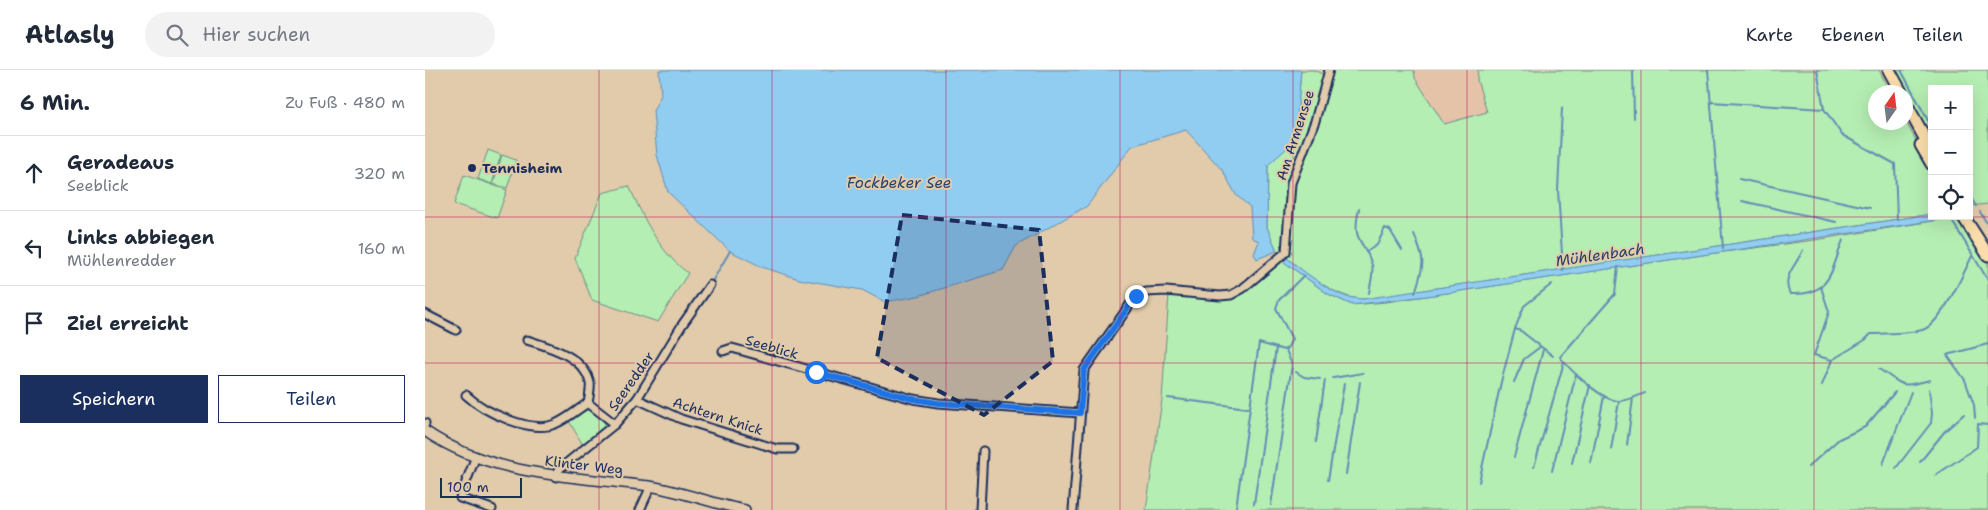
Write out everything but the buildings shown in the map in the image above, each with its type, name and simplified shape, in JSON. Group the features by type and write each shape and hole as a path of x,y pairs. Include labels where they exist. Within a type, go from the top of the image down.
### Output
{"highway":[{"path":"1882,70 1889,85"},
{"path":"1889,70 1897,85"},
{"path":"1913,117 1928,144"},
{"path":"1912,130 1928,157"},
{"path":"1969,220 1988,255"},
{"path":"1970,220 1988,242"}],"street":[{"name":"Am Armensee","path":"1080,413 1084,370 1136,296 1140,293 1166,291 1220,296 1231,295 1242,289 1283,254 1291,183 1315,121 1329,70"},
{"name":"Seeredder","path":"556,476 558,470 615,424 637,399 682,325 711,284"},
{"path":"425,314 456,330"},
{"path":"527,340 553,348 579,364 590,383 588,403"},
{"name":"Seeblick","path":"723,351 732,348 913,399 938,403 1080,413"},
{"path":"466,395 471,400 511,422 535,426 555,424 588,403"},
{"name":"Achtern Knick","path":"637,399 681,419 777,449 793,449"},
{"path":"588,403 615,424"},
{"path":"1073,510 1080,413"},
{"name":"Klinter Weg","path":"425,432 439,441 476,456 519,470 556,476 651,486 745,510"},
{"path":"980,510 983,451"},
{"path":"476,456 460,498 492,509"},
{"path":"640,510 651,486"}],"highlighted area":[{"path":"902,215 1039,230 1053,361 984,415 877,358"}],"shaded area":[{"path":"1414,70 1478,70 1477,80 1487,112 1444,125 1415,78"}],"green space":[{"path":"1301,70 1314,70 1324,75 1313,120 1288,182 1285,251 1277,251 1267,227 1268,164 1295,141"},
{"path":"1330,70 1414,70 1415,78 1444,124 1487,112 1477,80 1478,70 1879,70 1886,85 1868,85 1868,130 1910,130 1928,163 1928,215 1382,298 1360,299 1340,294 1319,283 1284,255 1293,183"},
{"path":"1895,70 1988,70 1988,204 1973,206 1973,85 1928,85 1928,134 1913,108 1913,85 1902,85"},
{"path":"488,150 501,155 492,184 478,179"},
{"path":"502,155 516,160 507,188 493,184"},
{"path":"464,175 507,190 497,218 454,204"},
{"path":"629,186 653,234 669,255 688,273 658,322 592,300 575,258 602,193"},
{"path":"1939,220 1960,220 1988,263 1988,510 1146,510 1162,400 1169,294 1232,298 1280,259 1328,294 1352,305 1386,302 1815,240"},
{"path":"586,410 592,410 603,419 605,425 603,431 583,445 569,421"}],"water":[{"name":"Fockbeker See","path":"659,70 1301,70 1295,141 1268,165 1267,227 1277,251 1257,259 1254,254 1259,241 1252,238 1250,207 1236,195 1223,171 1186,130 1132,146 1087,206 1016,246 1003,270 918,296 885,302 862,290 799,279 762,267 730,251 668,192 657,155 653,111 661,95"},
{"path":"1928,215 1928,220 1938,220 1427,296 1352,305 1328,294 1280,259 1284,255 1314,279 1340,294 1363,299"}],"waterway":[{"path":"1633,70 1634,118"},
{"path":"1708,70 1723,248"},
{"path":"1817,70 1824,109 1842,135 1895,164 1897,220"},
{"path":"1901,70 1928,121"},
{"path":"1711,102 1824,109"},
{"name":"Mühlenbach","path":"1562,108 1558,190 1563,270"},
{"path":"1739,179 1870,208"},
{"path":"1742,201 1836,222"},
{"path":"1973,201 1976,206"},
{"path":"1359,209 1357,235 1372,265 1369,293"},
{"path":"1980,212 1988,225"},
{"path":"1951,220 1988,280"},
{"path":"1366,252 1377,245 1385,228 1390,230 1402,250"},
{"path":"1414,234 1422,258 1422,269 1415,293"},
{"path":"1803,250 1788,277 1787,282 1790,294 1804,294 1822,286 1832,271 1843,240"},
{"path":"713,280 730,251"},
{"path":"1822,385 1832,360 1865,340 1871,334 1910,332 1922,330 1929,326 1951,298 1972,256"},
{"name":"Mühlenbach","path":"1618,267 1615,294 1560,357 1595,391 1612,400 1625,400 1645,393"},
{"path":"1236,508 1259,343 1284,350 1288,347 1292,339 1276,308 1279,300 1304,275"},
{"path":"1479,482 1515,329 1524,306 1552,284"},
{"path":"1821,287 1829,312 1814,355 1832,360"},
{"path":"1515,329 1521,331 1553,356"},
{"path":"1975,418 1974,405 1965,380 1947,355 1988,344"},
{"path":"1514,382 1524,359 1540,347"},
{"path":"1254,504 1276,348"},
{"path":"1271,505 1292,365 1286,350"},
{"path":"1514,457 1543,350"},
{"path":"1534,467 1564,362"},
{"path":"1879,369 1898,382 1907,385 1930,380"},
{"path":"1296,372 1304,377 1320,379"},
{"path":"1333,378 1363,373"},
{"path":"1552,471 1576,374"},
{"path":"1316,442 1325,380"},
{"path":"1346,474 1360,382"},
{"path":"1328,480 1344,384"},
{"path":"1572,463 1590,385"},
{"path":"1896,468 1931,423 1932,413 1929,389"},
{"path":"1808,467 1839,439 1865,427 1895,392"},
{"path":"1883,464 1911,392"},
{"path":"1591,463 1604,396"},
{"path":"1168,398 1248,408"},
{"path":"1627,445 1633,398"},
{"path":"1611,450 1619,401"},
{"path":"1920,462 1945,431 1964,414"},
{"path":"1936,475 1977,447 1978,424 1988,425"}],"place":[{"name":"Tennisheim","path":"472,168"}],"route":[{"path":"816,372 913,399 938,403 1080,413 1084,370 1136,296"}]}
